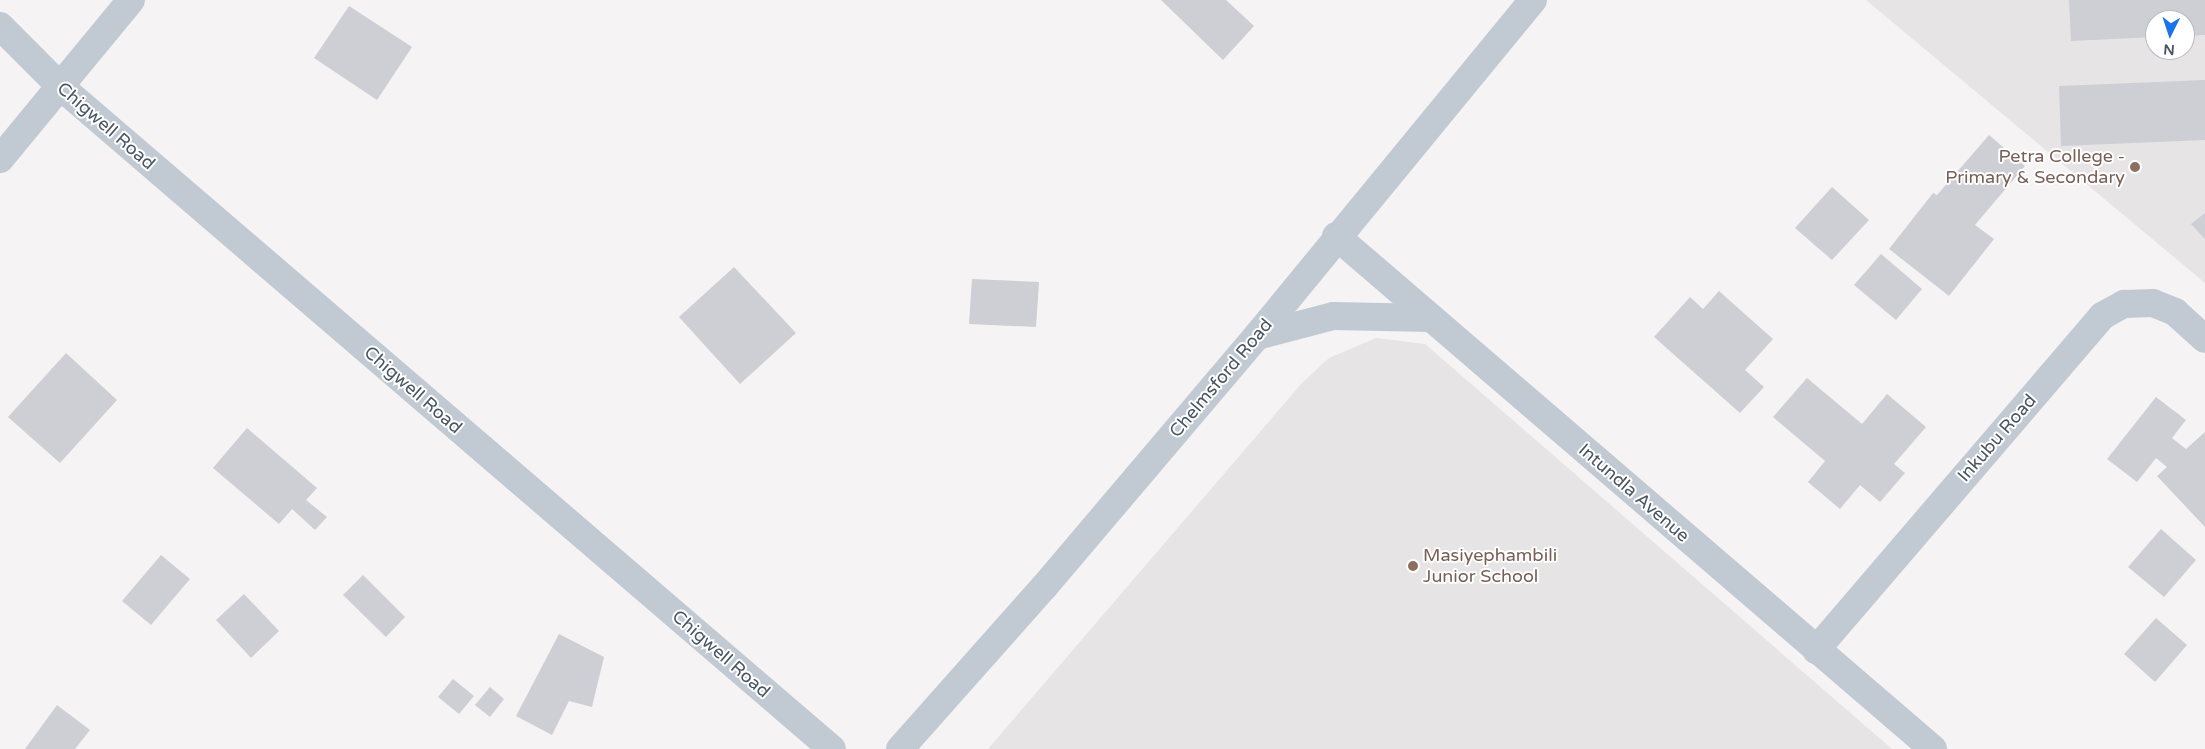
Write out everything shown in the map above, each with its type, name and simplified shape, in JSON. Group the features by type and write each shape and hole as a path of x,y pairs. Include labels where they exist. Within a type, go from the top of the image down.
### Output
{"street":[{"path":"0,159 131,0"},
{"name":"Chelmsford Road","path":"900,749 1051,580 1257,336 1336,236 1533,0"},
{"name":"Chigwell Road","path":"0,26 61,87 832,749"},
{"name":"Intundla Avenue","path":"1336,236 1933,749"},
{"name":"Inkubu Road","path":"1816,650 2102,316 2124,304 2153,303 2175,312 2205,339"},
{"path":"1257,336 1333,316 1431,318"}],"shaded area":[{"name":"Petra College - Primary & Secondary","path":"1866,0 2205,0 2205,283"},
{"name":"Masiyephambili Junior School","path":"1376,338 1425,344 1892,749 988,749 1302,383 1329,358"}],"building":[{"path":"1161,0 1226,0 1254,26 1223,60"},
{"path":"2069,0 2205,0 2205,35 2195,36 2195,10 2145,10 2145,37 2071,41"},
{"path":"349,6 412,47 377,100 314,58"},
{"path":"2205,80 2205,140 2061,146 2059,86"},
{"path":"1989,135 2025,166 1975,225 1994,239 1949,296 1889,249 1933,193 1937,195"},
{"path":"1832,187 1869,220 1832,260 1795,228"},
{"path":"2205,213 2205,239 2191,224"},
{"path":"1881,254 1922,289 1896,320 1854,285"},
{"path":"734,267 796,333 740,384 679,317"},
{"path":"972,279 1039,282 1036,327 969,324"},
{"path":"1719,291 1773,339 1745,370 1764,387 1740,413 1654,337 1690,297 1703,309"},
{"path":"66,353 117,400 60,463 8,417"},
{"path":"1807,378 1862,424 1887,394 1926,427 1894,464 1905,473 1880,502 1860,485 1840,509 1808,482 1825,461 1773,417"},
{"path":"2156,397 2186,420 2172,438 2186,449 2205,432 2205,527 2157,476 2167,467 2156,458 2137,482 2107,459"},
{"path":"247,428 317,488 306,500 327,517 315,530 292,509 279,524 213,468"},
{"path":"2161,529 2196,560 2164,597 2128,567"},
{"path":"161,555 190,579 151,625 122,601"},
{"path":"363,575 405,617 386,637 343,595"},
{"path":"244,594 279,631 251,658 216,620"},
{"path":"2156,618 2187,645 2155,682 2124,654"},
{"path":"559,634 604,657 592,707 569,701 552,735 516,716"},
{"path":"453,679 474,696 459,714 438,697"},
{"path":"490,687 504,699 490,717 475,705"},
{"path":"57,705 90,730 75,749 25,749"}],"place":[{"name":"Petra College - Primary & Secondary","path":"2135,167"},
{"name":"Masiyephambili Junior School","path":"1413,566"}]}
